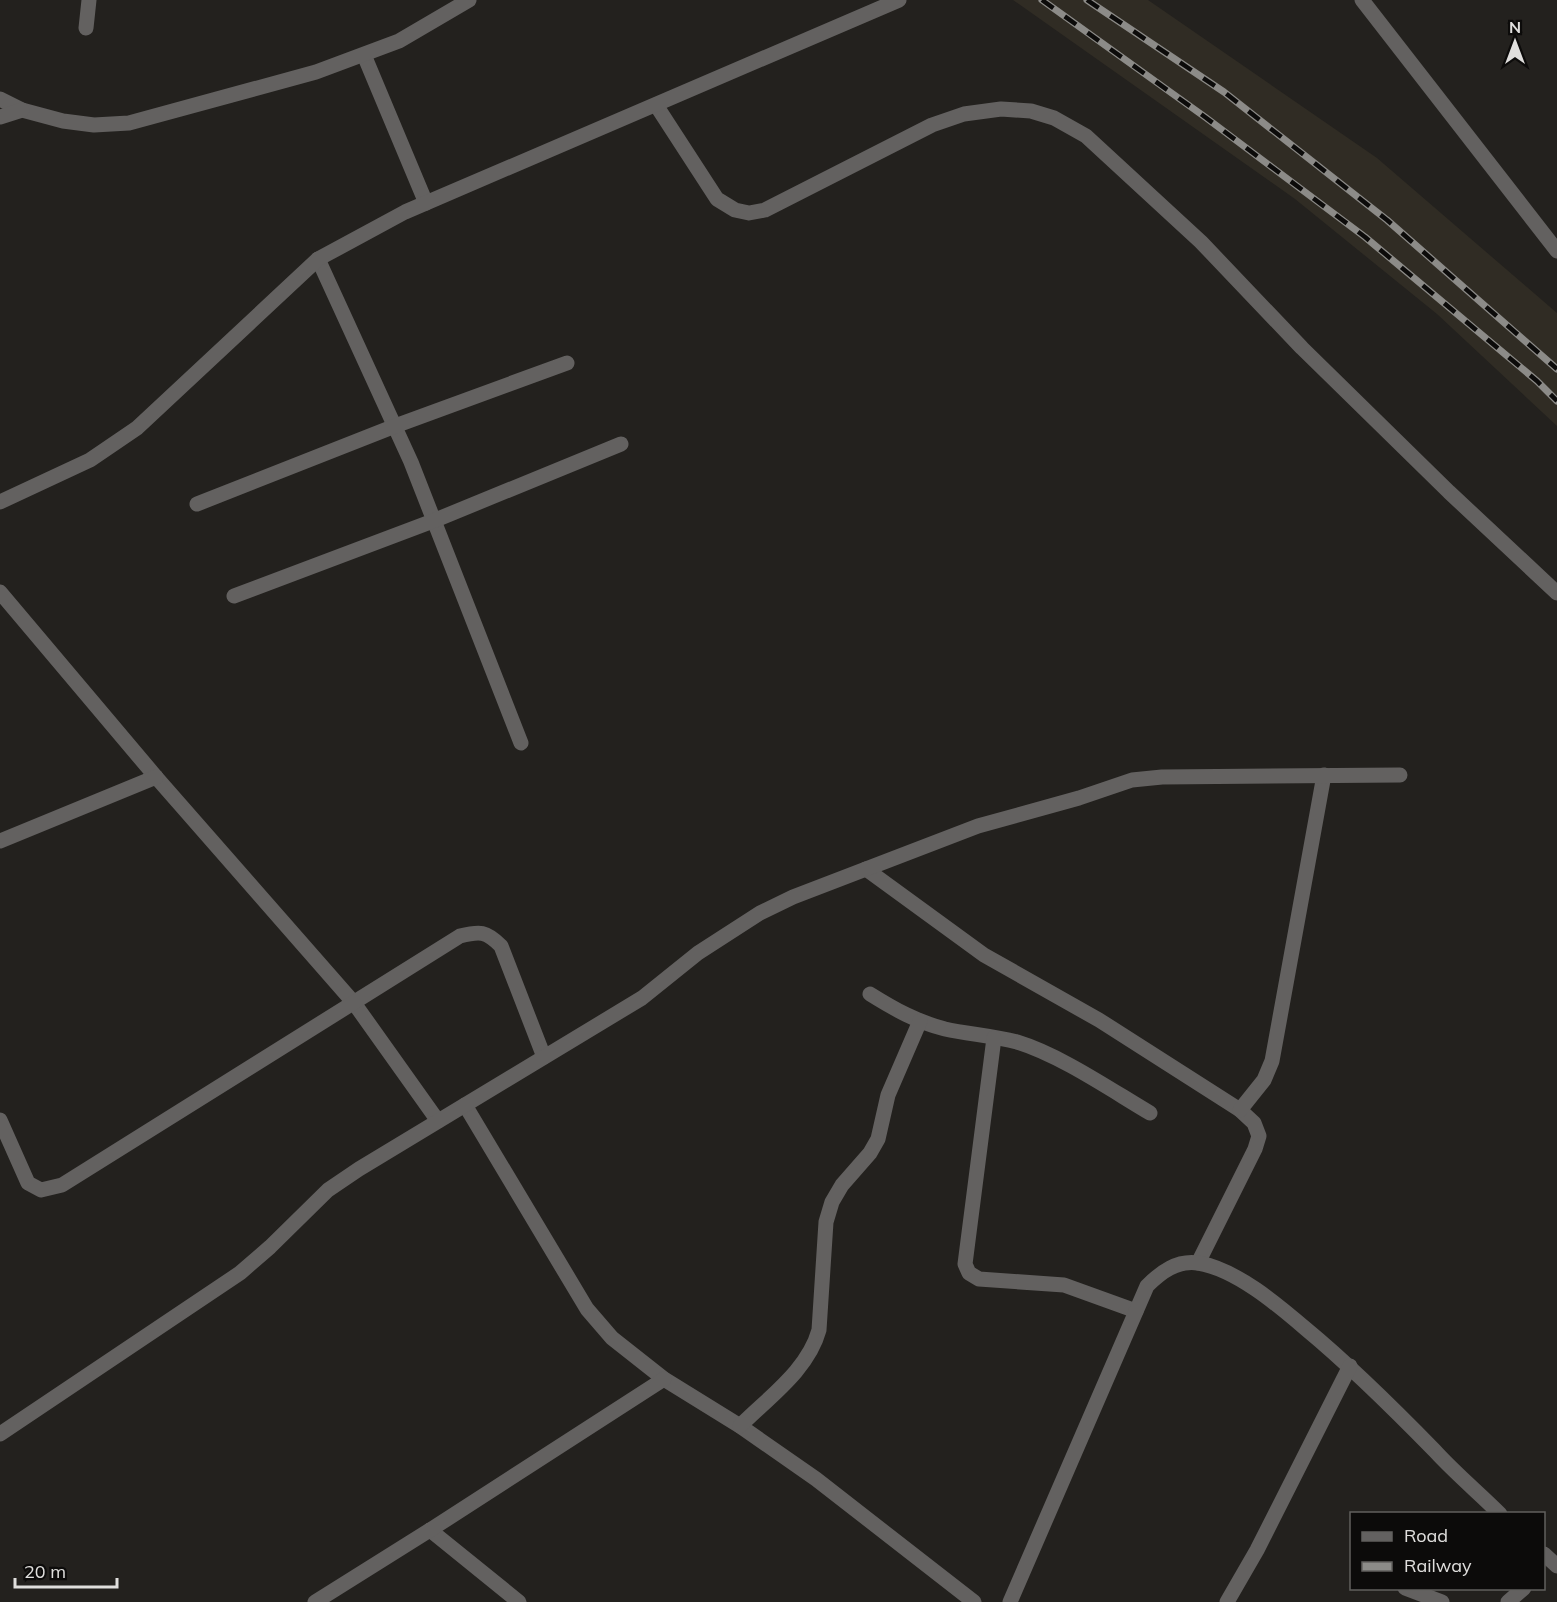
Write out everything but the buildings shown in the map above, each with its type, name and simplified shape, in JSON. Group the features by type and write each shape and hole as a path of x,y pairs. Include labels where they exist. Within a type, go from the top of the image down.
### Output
{"street":[{"path":"86,28 89,0"},
{"path":"0,99 22,110 63,121 94,125 129,123 316,72 364,55 399,41 469,0"},
{"path":"0,502 90,460 137,428 318,259 358,235 426,203 899,0"},
{"path":"1362,0 1557,251"},
{"path":"364,55 426,203"},
{"path":"656,105 717,199 735,210 749,213 765,210 932,125 964,114 1001,109 1031,111 1054,118 1086,136 1201,242 1302,348 1449,492 1557,593"},
{"path":"0,117 22,110"},
{"path":"318,259 411,462 521,743"},
{"path":"197,504 395,426 567,363"},
{"path":"234,596 433,521 621,444"},
{"path":"0,592 156,777 354,1003 438,1121"},
{"path":"1240,1110 1264,1080 1272,1061 1324,775"},
{"path":"0,1434 240,1274 328,1190 359,1169 642,998 698,952 741,925 793,897 978,826 1071,801 1132,780 1162,777 1400,775"},
{"path":"0,841 156,777"},
{"path":"866,869 984,955 1099,1020 1240,1110 1254,1123 1259,1137 1255,1149 1198,1263"},
{"path":"0,1120 28,1184 41,1190 62,1185 460,936 478,932 491,936 501,946 544,1057"},
{"path":"870,994 920,1021 1016,1042 1056,1059 1150,1113"},
{"path":"740,1426 804,1363 815,1344 819,1329 826,1222 832,1202 842,1185 870,1154 878,1139 894,1078 920,1021"},
{"path":"994,1038 965,1264 969,1274 980,1279 1064,1285 1136,1311"},
{"path":"465,1105 587,1309 612,1338 664,1379 740,1426 816,1479 974,1602"},
{"path":"1010,1602 1147,1286 1160,1273 1176,1264 1198,1263 1231,1275 1286,1312 1350,1366 1498,1512"},
{"path":"1227,1602 1257,1550 1350,1366"},
{"path":"315,1602 664,1379"},
{"path":"430,1530 519,1602"},
{"path":"1411,1590 1442,1602"},
{"path":"1508,1602 1522,1590"}],"shaded area":[{"path":"1013,0 1148,0 1377,158 1557,313 1557,426 1437,314 1295,199"}],"railway":[{"path":"1042,0 1205,117 1365,237 1537,381 1557,401"},
{"path":"1087,0 1224,92 1387,220 1557,369"}]}
